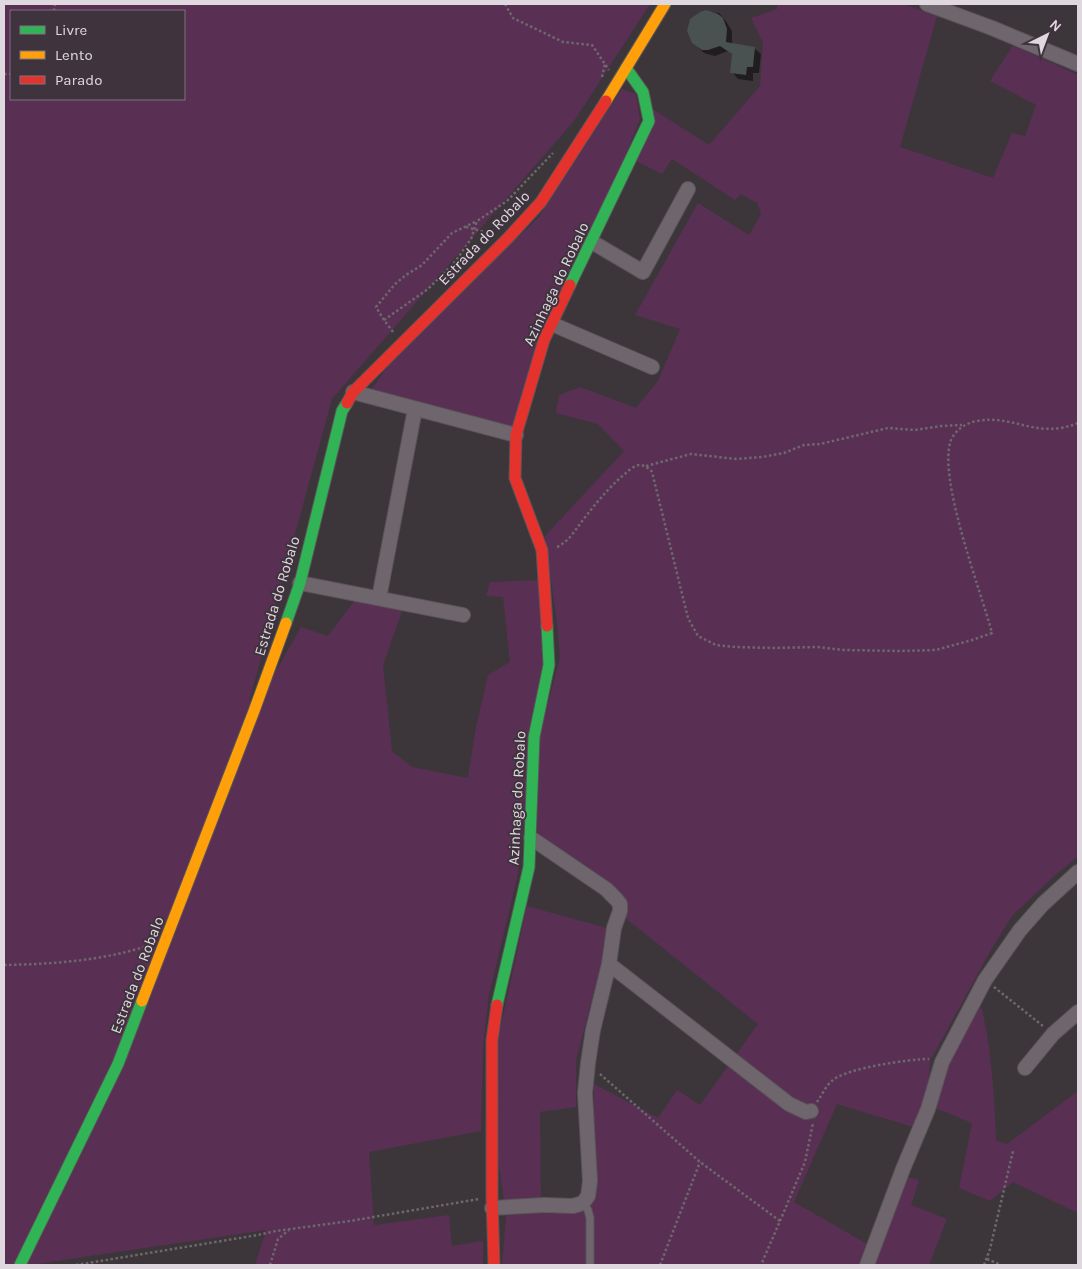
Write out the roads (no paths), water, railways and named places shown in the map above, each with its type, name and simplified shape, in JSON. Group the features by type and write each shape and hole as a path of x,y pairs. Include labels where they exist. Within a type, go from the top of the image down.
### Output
{"street":[{"name":"Estrada do Robalo","path":"20,1265 118,1064 168,939 254,711 300,583 342,411 353,392 508,238 540,202 620,79 665,4"},
{"path":"928,4 1078,64"},
{"name":"Azinhaga do Robalo","path":"494,1265 492,1040 496,1008 529,866 534,737 549,665 542,550 515,478 516,435 544,340 650,121 643,92 626,68"},
{"path":"592,242 644,272 688,190"},
{"path":"552,324 652,367"},
{"path":"353,392 516,435"},
{"path":"379,598 415,409"},
{"path":"300,583 463,614"},
{"path":"492,1202 573,1206 583,1203 588,1196 590,1181 585,1093 588,1063 593,1030 609,964 614,928 620,911 620,904 606,889 531,838"},
{"path":"867,1265 928,1109 942,1062 986,980 1020,930 1043,904 1078,872"},
{"path":"609,964 789,1104 806,1112 811,1111"},
{"path":"1025,1068 1053,1034 1078,1012"}],"lane":[{"path":"583,1203 588,1210 590,1218 590,1265"}]}
